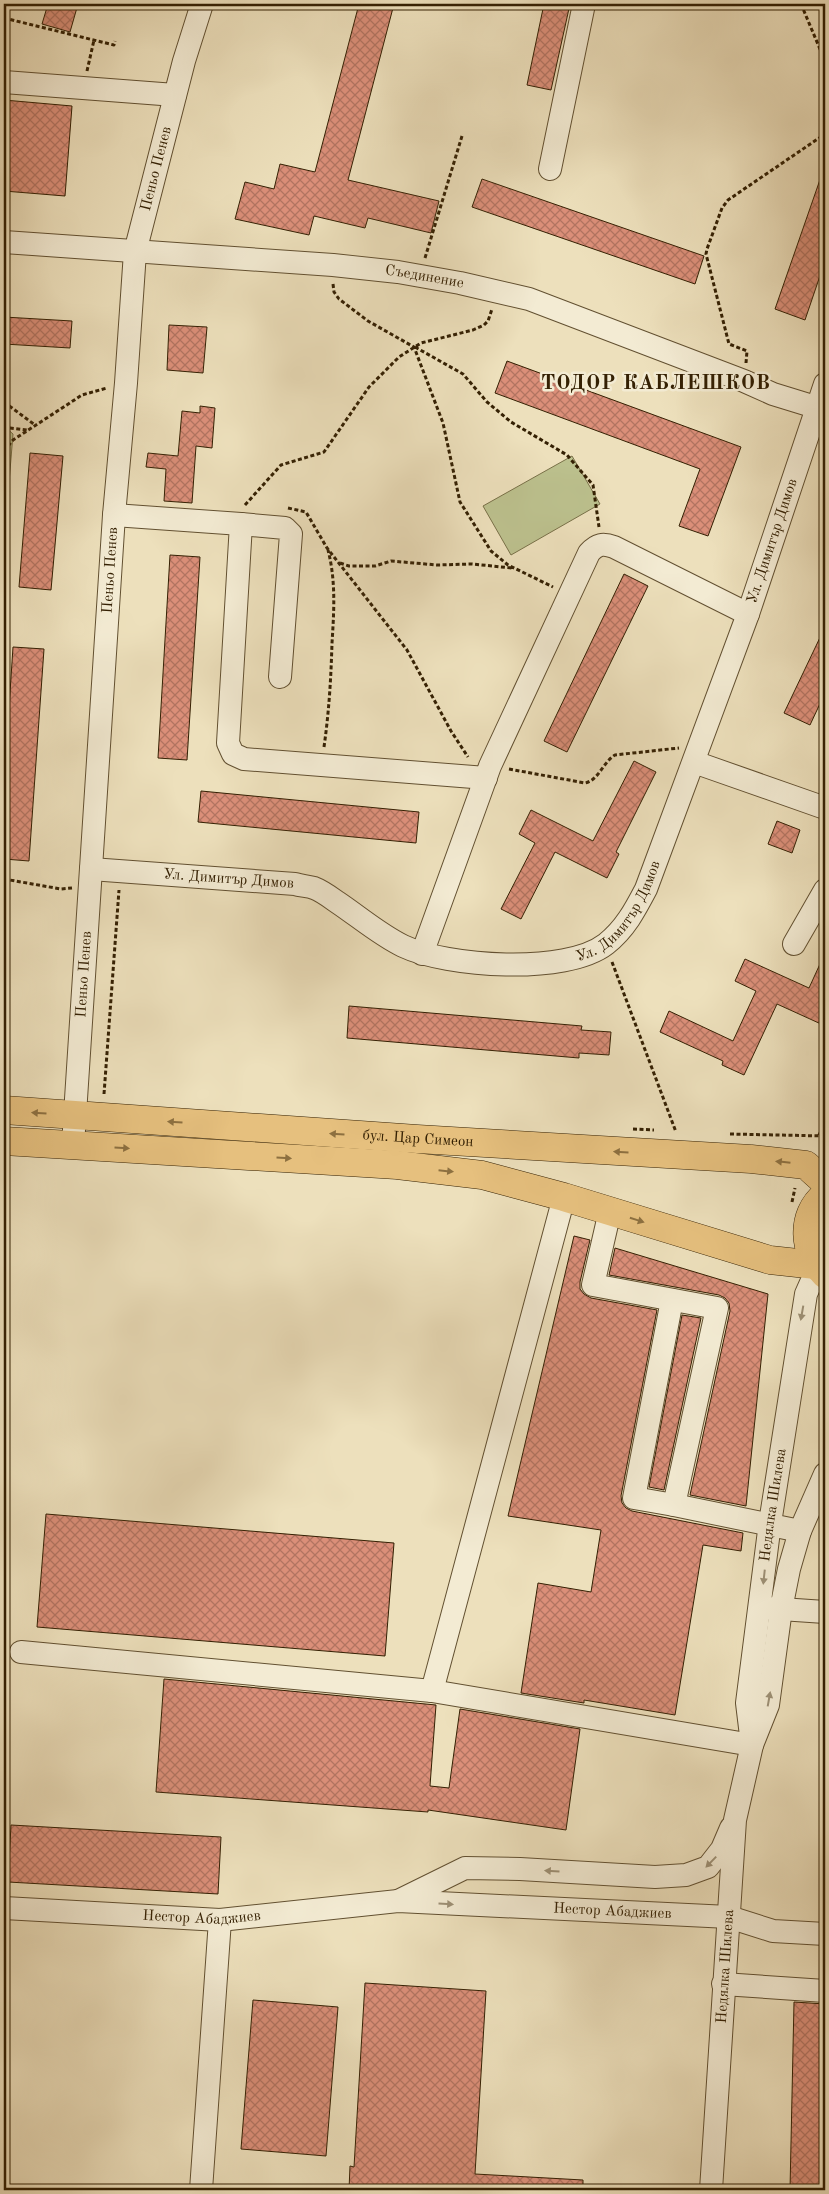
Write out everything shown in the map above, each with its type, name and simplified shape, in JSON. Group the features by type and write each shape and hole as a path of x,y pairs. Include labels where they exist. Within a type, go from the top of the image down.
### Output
{"main road":[{"name":"бул. Цар Симеон","path":"4,1110 447,1141 751,1159 806,1165 825,1182"},
{"name":"бул. Цар Симеон","path":"4,1141 397,1165 482,1175 564,1197 770,1260 820,1269"},
{"path":"820,1269 810,1252 807,1238 808,1223 813,1210 825,1195"}],"street":[{"name":"Пеньо Пенев","path":"73,1145 114,515 135,252 175,95 202,4"},
{"path":"550,169 584,4"},
{"path":"4,82 175,95"},
{"name":"Съединение","path":"4,242 333,266 420,276 497,291 529,299 744,381 773,394 821,409"},
{"name":"Ул. Димитър Димов","path":"91,878 120,871 295,884 314,888 402,946 422,954 450,960 516,966 569,960 605,945 622,928 646,889 748,614 821,409 825,384"},
{"path":"114,515 243,514 290,531 292,536 280,677"},
{"path":"243,514 228,743 233,754 244,759 485,774"},
{"path":"422,954 485,774 589,553 600,544 614,547 748,614"},
{"path":"696,755 825,808"},
{"path":"794,944 825,890"},
{"path":"432,1691 564,1197"},
{"path":"610,1211 593,1285 717,1308 674,1505"},
{"name":"Недялка Шилева","path":"711,2190 735,1820 752,1745 768,1705 771,1608 770,1523 806,1294 820,1269"},
{"path":"672,1300 634,1498 770,1523 800,1531"},
{"name":"Недялка Шилева","path":"771,1608 789,1569 800,1531 825,1474"},
{"path":"771,1608 825,1612"},
{"path":"21,1652 432,1691 752,1745"},
{"name":"Нестор Абаджиев","path":"398,1901 465,1868 520,1869 655,1877 686,1875 708,1867 722,1849 735,1820"},
{"name":"Нестор Абаджиев","path":"4,1908 220,1920 398,1901 729,1917 773,1931 825,1934"},
{"path":"201,2190 220,1920"},
{"path":"724,1984 825,1991"}],"path":[{"path":"800,4 825,61"},
{"path":"4,37 5,18 114,45 115,41"},
{"path":"84,88 94,40"},
{"path":"744,381 747,351 729,344 706,254 722,208 728,200 825,134"},
{"path":"420,276 462,136"},
{"path":"333,266 334,292 339,299 368,321 463,374 487,402 511,422 567,455 593,485 600,544"},
{"path":"243,514 281,465 324,452 369,387 399,357 421,343 473,330 484,325 488,321 497,291"},
{"path":"414,347 443,423 460,502 491,551 508,565 570,595"},
{"path":"4,452 13,440 82,394 126,383"},
{"path":"4,402 35,425"},
{"path":"4,431 10,428 28,430"},
{"path":"243,514 255,505"},
{"path":"282,507 296,508 306,512 327,548 407,650 485,774 585,783 595,778 610,758 615,755 685,747 696,755"},
{"path":"321,765 330,703 335,594 332,566 327,548"},
{"path":"340,563 348,566 375,566 391,561 437,565 472,564 517,569"},
{"path":"104,1094 120,871"},
{"path":"4,879 61,889 91,878"},
{"path":"605,945 676,1132"},
{"path":"825,1123 819,1135 825,1136"}],"green space":[{"path":"4,426 13,434 4,544"},
{"path":"572,456 600,504 511,555 483,506"}],"building":[{"path":"48,4 78,4 70,32 42,24"},
{"path":"359,4 394,4 348,180 439,201 431,233 368,218 365,228 314,216 309,235 235,219 245,182 274,189 280,164 315,172"},
{"path":"544,4 570,4 551,90 527,85"},
{"path":"4,100 72,106 65,196 4,191"},
{"path":"823,171 825,172 825,261 805,320 775,309"},
{"path":"482,179 704,256 695,284 472,207"},
{"path":"4,317 72,321 70,348 4,344"},
{"path":"169,325 207,327 203,373 167,370"},
{"path":"507,361 741,447 708,536 679,526 700,469 495,393"},
{"path":"200,406 215,408 212,448 196,446 192,503 164,501 166,469 146,467 148,453 178,456 182,411 200,413"},
{"path":"30,453 63,456 51,590 19,587"},
{"path":"170,555 200,557 187,760 158,758"},
{"path":"624,574 648,586 567,752 544,741"},
{"path":"825,627 825,693 810,725 784,713"},
{"path":"13,647 44,649 29,861 4,859 4,784"},
{"path":"634,761 656,772 616,852 619,854 607,878 555,852 521,919 501,909 535,843 519,834 531,810 593,841"},
{"path":"201,791 419,812 416,843 198,822"},
{"path":"777,821 800,830 792,853 768,844"},
{"path":"825,953 825,1015 821,1024 777,1004 744,1075 722,1065 723,1061 660,1032 669,1011 733,1041 756,991 735,981 745,959 809,988"},
{"path":"349,1006 582,1026 581,1030 611,1032 609,1055 579,1053 579,1058 347,1038"},
{"path":"574,1236 590,1240 580,1282 580,1289 584,1294 591,1298 657,1310 621,1496 622,1503 632,1511 743,1533 741,1551 703,1545 675,1715 584,1700 584,1703 521,1693 538,1583 591,1592 601,1530 508,1516"},
{"path":"615,1248 768,1294 746,1506 690,1495 730,1311 729,1303 719,1295 609,1275"},
{"path":"682,1315 701,1318 664,1490 649,1487"},
{"path":"46,1514 394,1543 385,1656 37,1627"},
{"path":"164,1679 436,1705 430,1786 449,1788 460,1709 580,1729 566,1830 428,1810 428,1812 156,1792"},
{"path":"11,1825 221,1837 218,1894 8,1882"},
{"path":"365,1983 486,1991 475,2174 583,2180 583,2190 349,2190 350,2166 354,2167"},
{"path":"253,2000 338,2007 326,2156 241,2149"},
{"path":"794,2002 825,2004 825,2190 790,2190"}],"district":[{"name":"ТОДОР КАБЛЕШКОВ","path":"656,384"}]}
